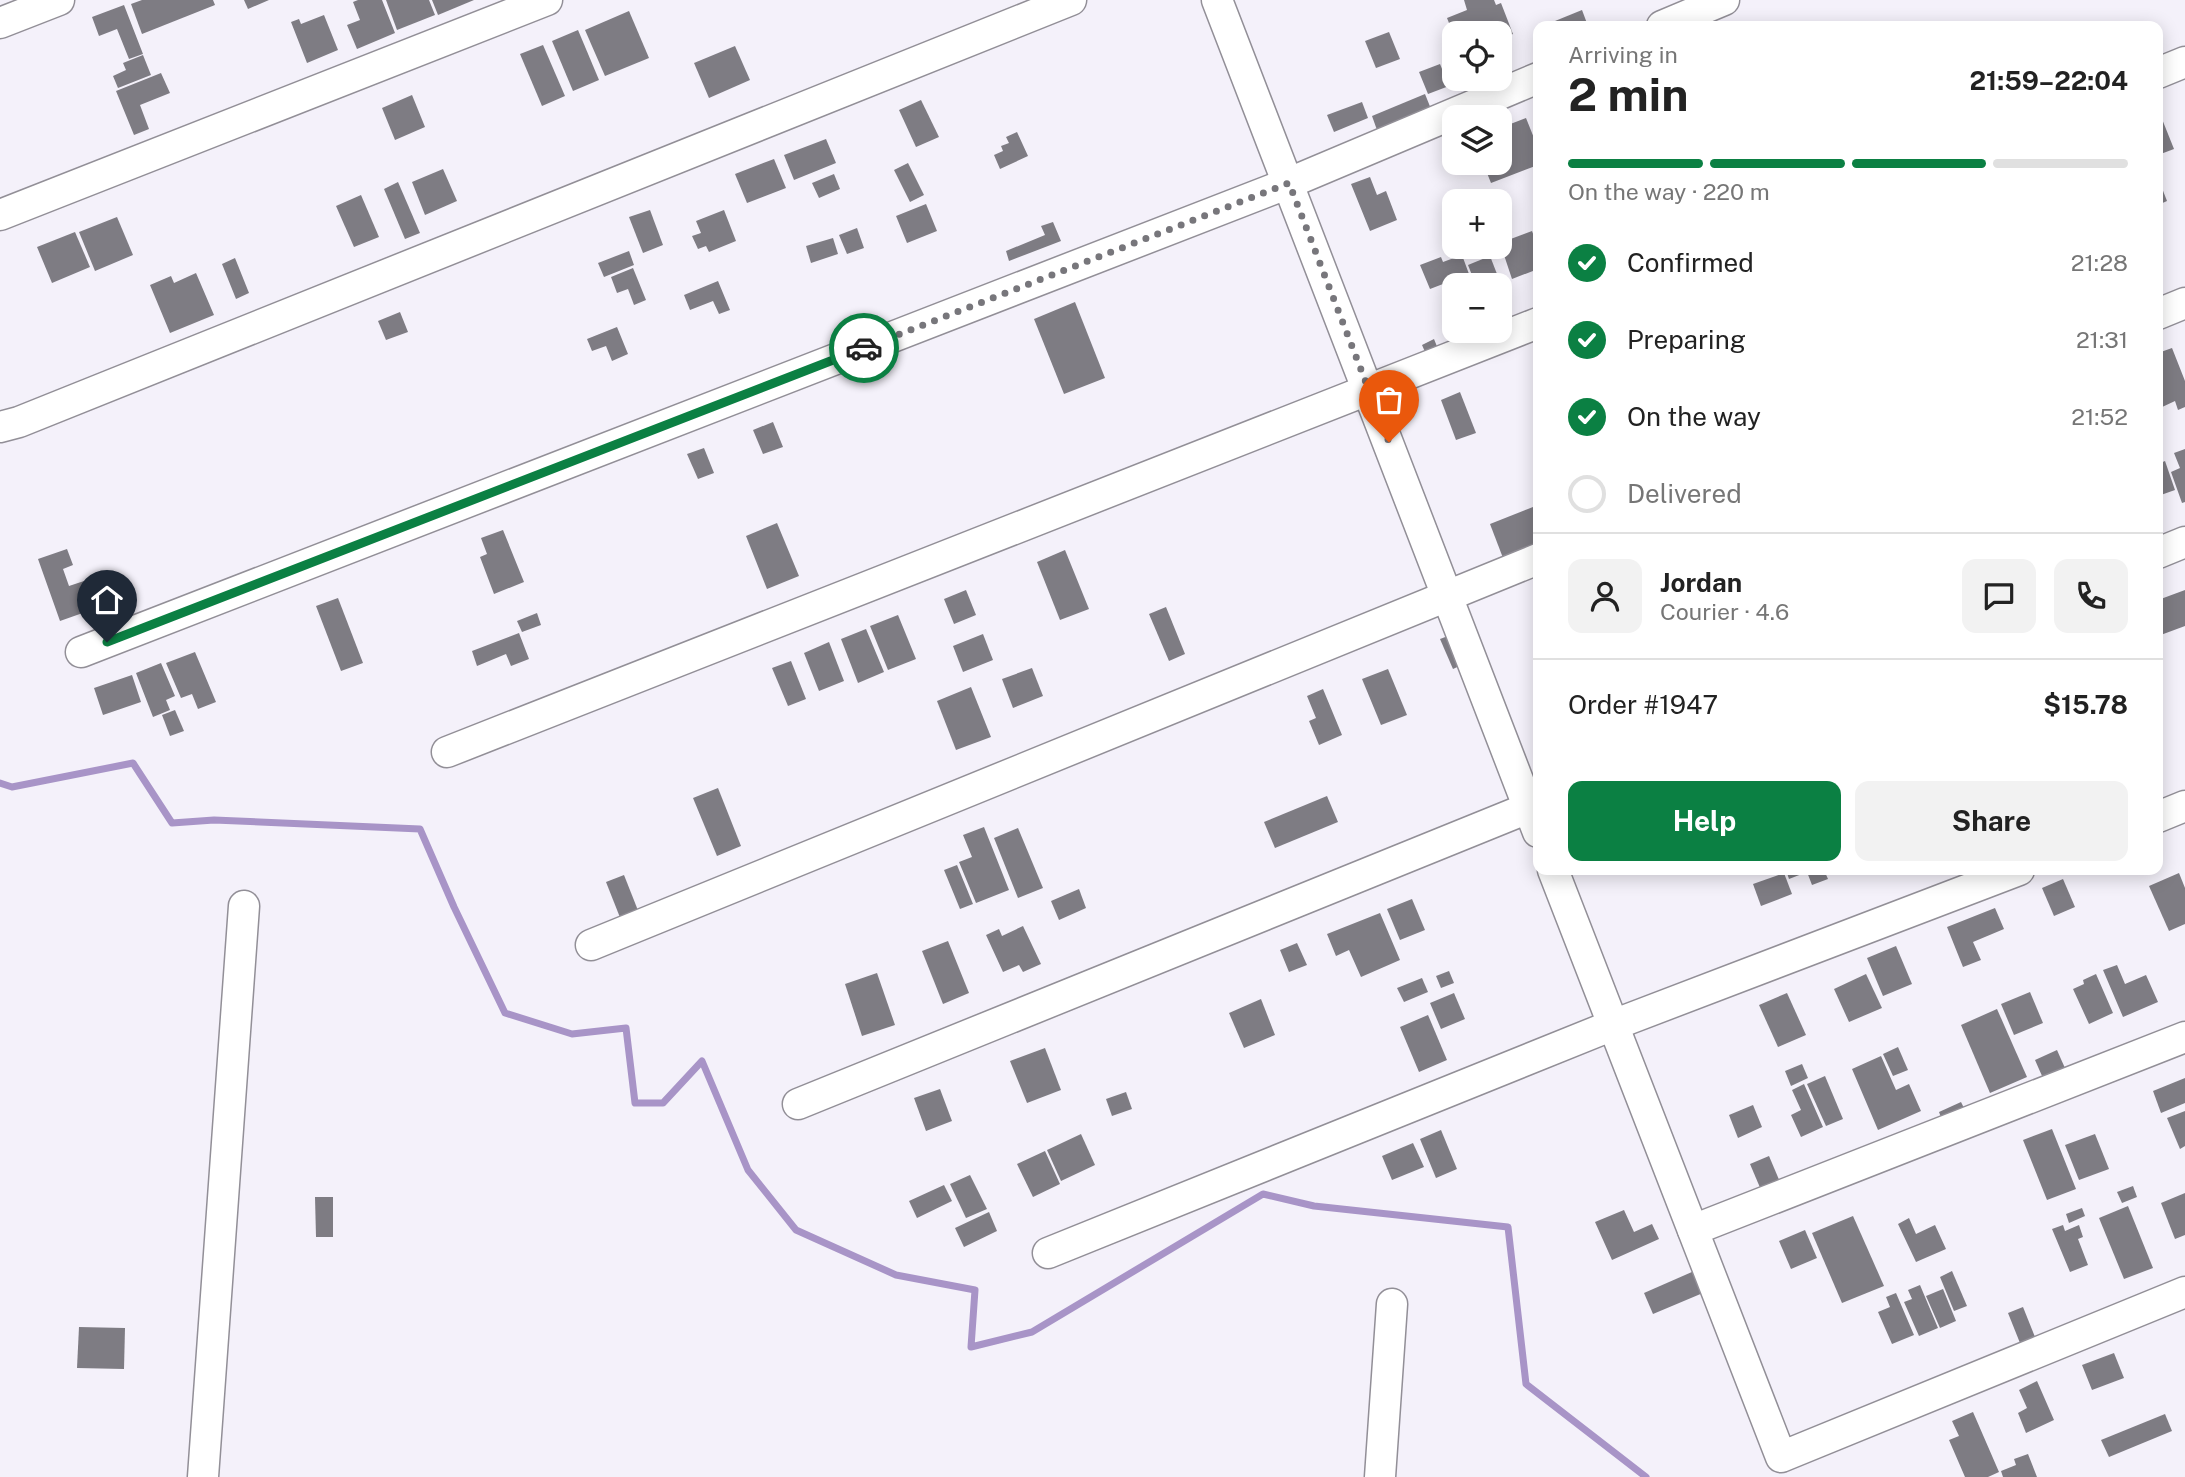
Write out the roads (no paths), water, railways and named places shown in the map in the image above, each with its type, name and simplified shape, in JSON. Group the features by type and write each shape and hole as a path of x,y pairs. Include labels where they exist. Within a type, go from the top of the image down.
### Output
{"street":[{"path":"0,23 59,0"},
{"path":"0,215 547,0"},
{"path":"0,428 1071,0"},
{"path":"1217,0 1447,596 1533,810"},
{"path":"1674,21 1724,0"},
{"path":"2163,71 2185,62"},
{"path":"81,652 1289,183 1533,80"},
{"path":"2163,312 2185,303"},
{"path":"447,752 1533,325"},
{"path":"2163,551 2185,542"},
{"path":"592,945 1533,561"},
{"path":"2163,815 2185,806"},
{"path":"798,1104 1533,816"},
{"path":"1555,875 1781,1457 2185,1292"},
{"path":"1048,1253 1613,1025 2006,875"},
{"path":"203,1477 244,906"},
{"path":"1693,1230 2185,1037"},
{"path":"1380,1477 1392,1304"}],"waterway":[{"path":"0,783 12,787 133,763 172,823 214,820 420,829 505,1013 572,1034 626,1028 635,1103 663,1103 702,1061 748,1170 796,1230 896,1275 975,1290 971,1347 1032,1332 1263,1194 1314,1206 1508,1227 1526,1384 1646,1477"}]}
